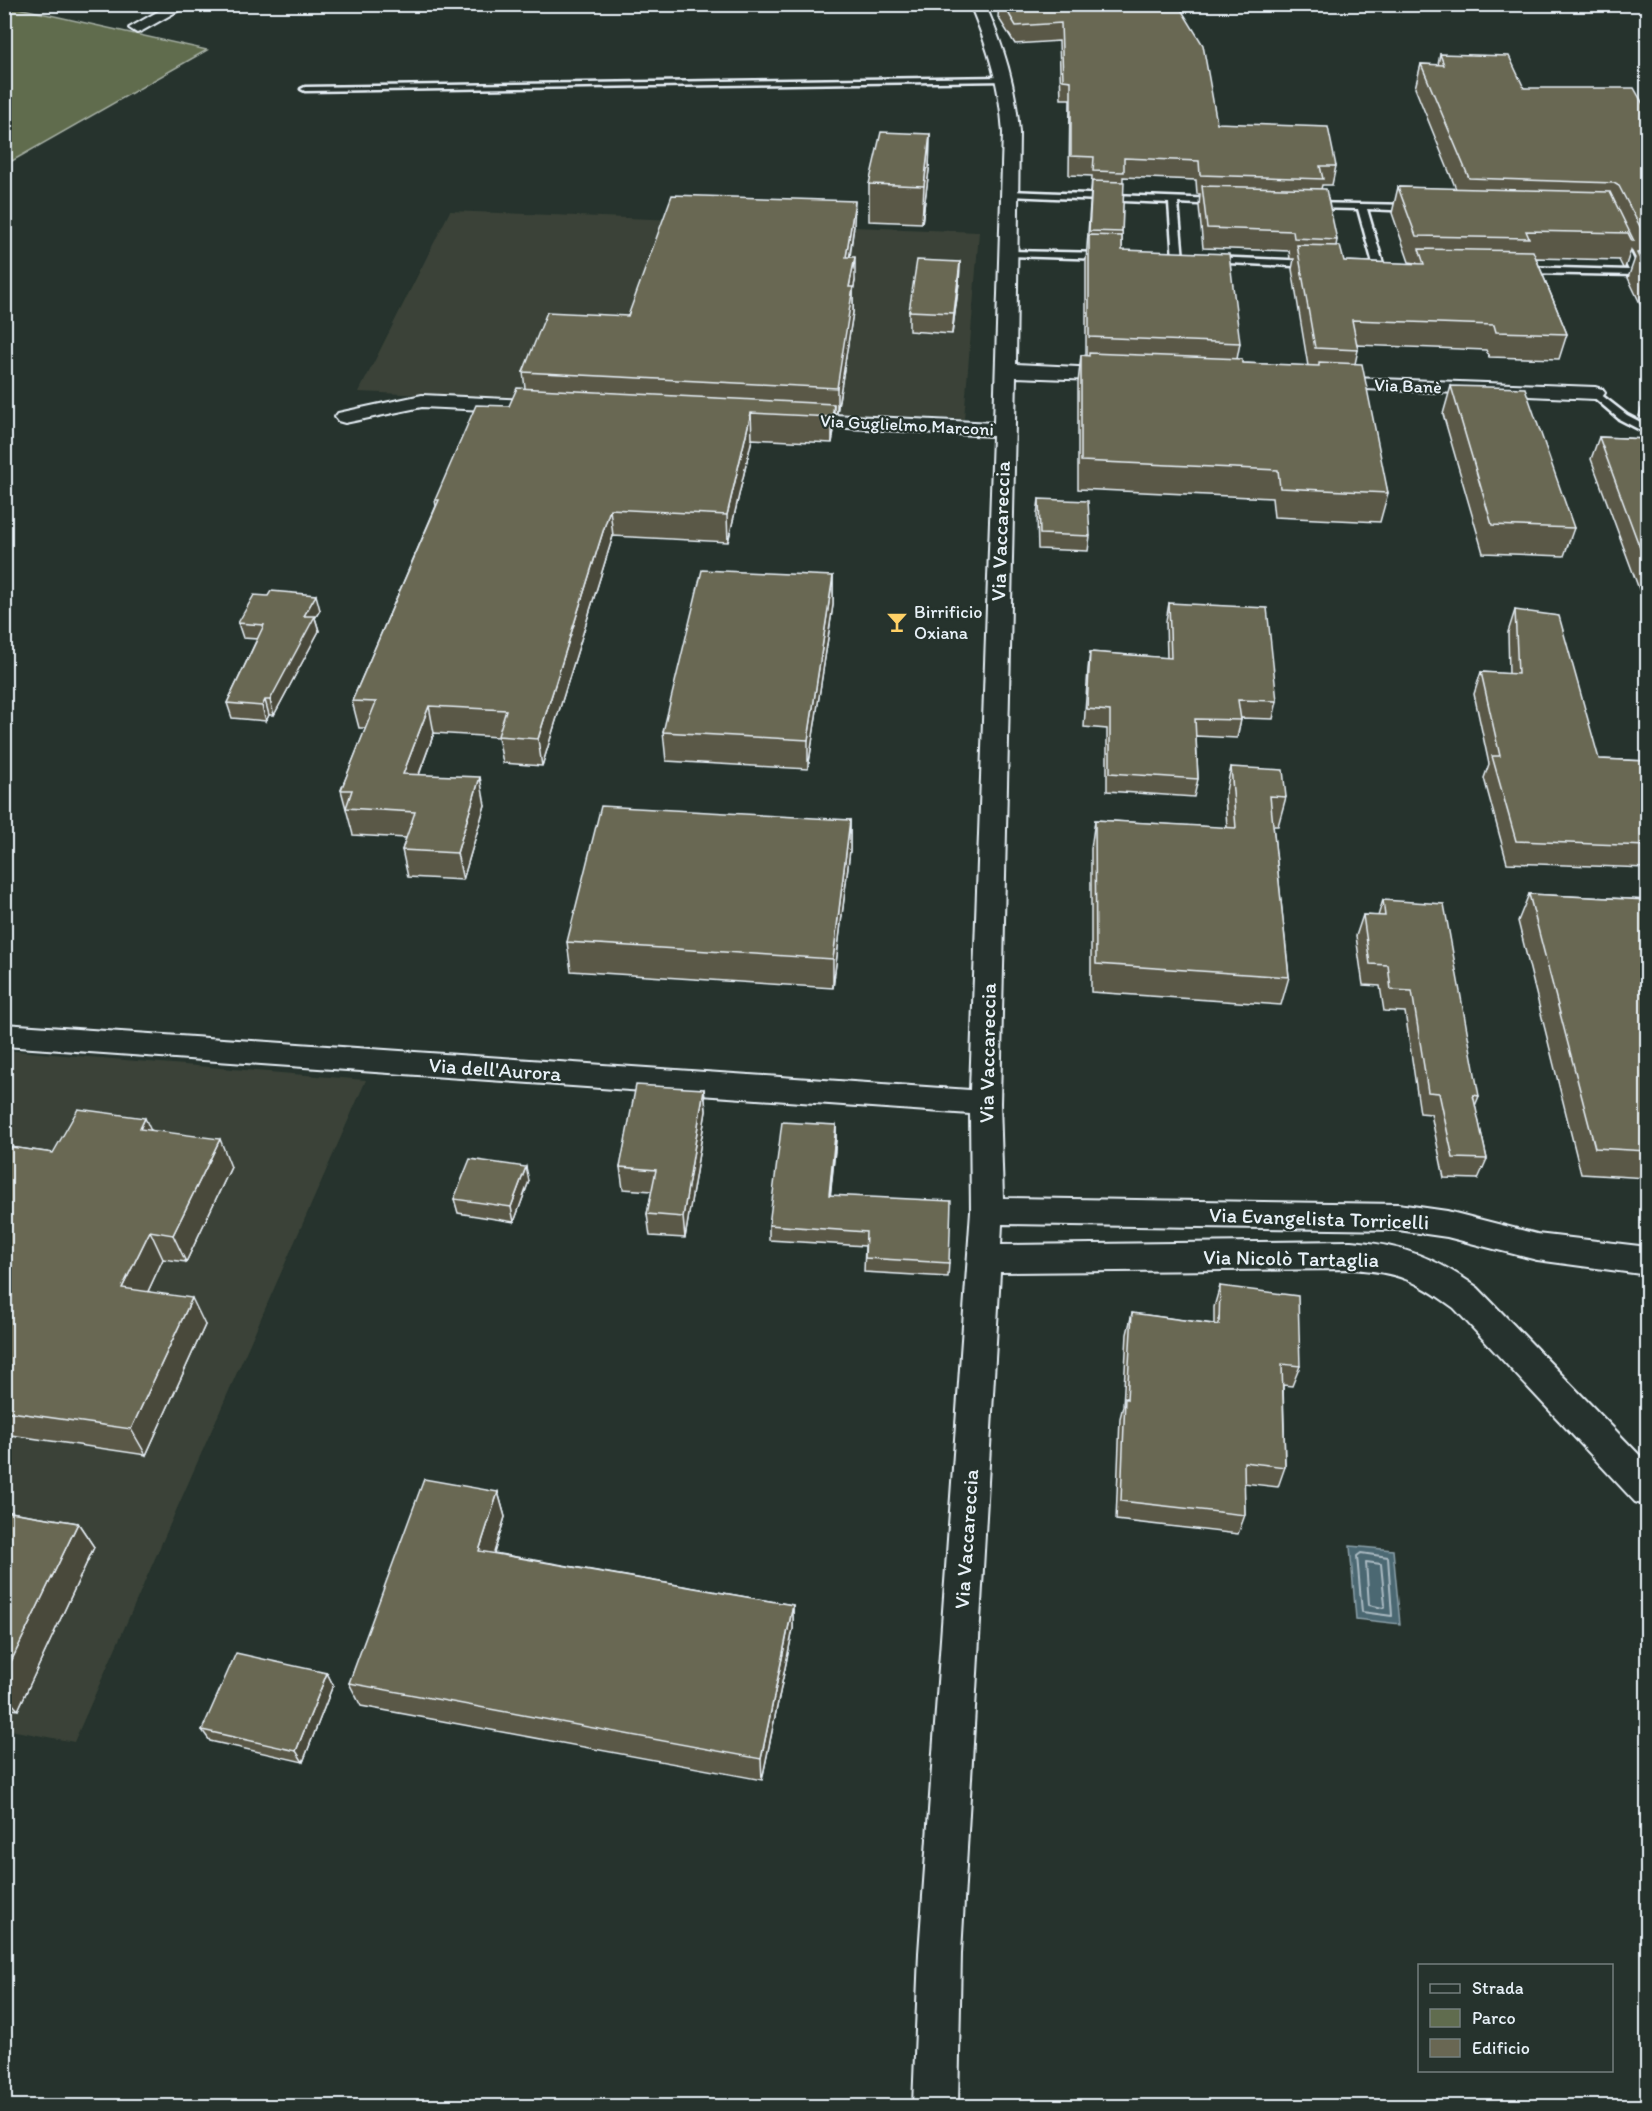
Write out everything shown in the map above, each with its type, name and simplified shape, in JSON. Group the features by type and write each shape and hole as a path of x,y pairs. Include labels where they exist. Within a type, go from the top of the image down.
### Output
{"street":[{"path":"137,28 183,4"},
{"name":"Via Vaccareccia","path":"935,2106 940,1953 987,1211 985,1103 1009,253 1011,114 1005,79 990,33 977,4"},
{"path":"1005,370 1135,375"},
{"name":"Via Banè","path":"1312,382 1595,393"},
{"path":"345,417 422,401 567,408"},
{"name":"Via Guglielmo Marconi","path":"767,418 1003,430"},
{"name":"Via dell'Aurora","path":"4,1035 985,1103"},
{"name":"Via Evangelista Torricelli","path":"987,1211 1398,1217 1446,1224 1537,1247 1647,1261"},
{"name":"Via Nicolò Tartaglia","path":"984,1258 1351,1255 1378,1257 1412,1265 1446,1283 1478,1308 1647,1490"}],"lane":[{"path":"305,89 1005,79"},
{"path":"1009,193 1232,202"},
{"path":"1173,200 1178,259"},
{"path":"1303,204 1421,208"},
{"path":"1362,206 1379,267"},
{"path":"1508,270 1635,273 1616,232"},
{"path":"1009,253 1121,257"},
{"path":"1166,259 1190,260"},
{"path":"1201,260 1320,265"},
{"path":"1367,267 1391,267"},
{"path":"1595,393 1623,417 1647,431"}],"shaded area":[{"path":"450,211 979,232 964,419 359,392"},
{"path":"4,1050 366,1080 74,1742 5,1729"}],"green space":[{"path":"5,5 207,50 5,165"}],"water":[{"path":"1350,1546 1393,1550 1400,1624 1356,1619"}],"building":[{"path":"1003,4 1168,4 1179,6 1203,45 1217,123 1328,127 1336,166 1320,166 1323,179 1200,175 1199,161 1124,158 1124,172 1093,171 1094,157 1071,156 1071,81 1063,80 1061,23 1016,26"},
{"path":"1440,54 1509,56 1524,88 1634,88 1647,111 1647,240 1619,186 1614,183 1469,178 1421,64 1444,65"},
{"path":"881,132 930,134 924,186 869,184"},
{"path":"1092,181 1124,182 1122,232 1089,231"},
{"path":"1202,186 1326,189 1337,240 1294,238 1293,231 1207,228"},
{"path":"1398,187 1610,192 1634,241 1628,233 1526,231 1529,238 1416,236"},
{"path":"672,195 855,201 846,257 855,257 849,287 853,287 837,388 523,372 547,312 628,316"},
{"path":"1089,235 1122,236 1122,250 1229,254 1240,343 1089,337"},
{"path":"1297,245 1340,246 1344,261 1424,264 1419,249 1533,251 1567,334 1496,332 1494,325 1352,320 1358,350 1315,348"},
{"path":"1647,250 1647,274 1637,253"},
{"path":"917,260 960,262 954,313 909,311"},
{"path":"1089,353 1242,359 1242,363 1319,366 1319,362 1362,364 1388,493 1280,488 1278,470 1081,461 1081,355 1089,356"},
{"path":"1451,386 1525,388 1574,528 1492,525"},
{"path":"517,388 834,404 832,417 751,413 727,515 610,509 538,739 498,736 506,710 429,706 403,774 480,777 457,853 402,850 415,812 346,808 352,790 341,790 376,702 352,701 439,500 435,500 476,405 509,406"},
{"path":"1599,437 1647,439 1647,567"},
{"path":"1039,499 1088,501 1090,536 1040,534"},
{"path":"702,570 833,576 808,740 663,732"},
{"path":"271,591 316,595 304,616 315,616 270,700 265,700 262,706 227,703 264,625 238,623 254,595 268,596"},
{"path":"1169,603 1267,608 1277,701 1238,700 1241,720 1195,719 1198,779 1110,773 1110,711 1087,709 1090,652 1171,658"},
{"path":"1515,610 1559,616 1599,759 1647,761 1647,846 1516,841 1492,756 1500,756 1481,672 1518,674"},
{"path":"1231,767 1283,770 1286,797 1270,796 1289,977 1096,964 1095,820 1236,828"},
{"path":"601,806 850,820 833,959 567,942"},
{"path":"1529,894 1647,900 1647,1151 1595,1148"},
{"path":"1383,900 1444,904 1479,1096 1473,1095 1487,1159 1453,1158 1439,1093 1428,1092 1412,991 1391,990 1388,965 1370,964 1363,915 1385,916"},
{"path":"636,1085 704,1089 683,1217 647,1214 656,1170 620,1167"},
{"path":"78,1109 145,1118 140,1129 220,1139 173,1235 150,1231 122,1288 192,1298 131,1429 4,1411 4,1146 53,1153"},
{"path":"782,1122 836,1125 829,1195 951,1201 949,1263 865,1258 866,1232 769,1225"},
{"path":"470,1159 526,1167 511,1207 454,1199"},
{"path":"1220,1286 1298,1296 1300,1366 1282,1364 1285,1467 1244,1462 1245,1515 1121,1501 1125,1398 1127,1399 1132,1313 1219,1325"},
{"path":"424,1479 498,1492 479,1551 793,1605 761,1759 349,1683"},
{"path":"4,1511 78,1523 4,1676"},
{"path":"236,1653 327,1673 296,1751 202,1730"}],"place":[{"name":"Birrificio Oxiana","path":"897,622"}]}
